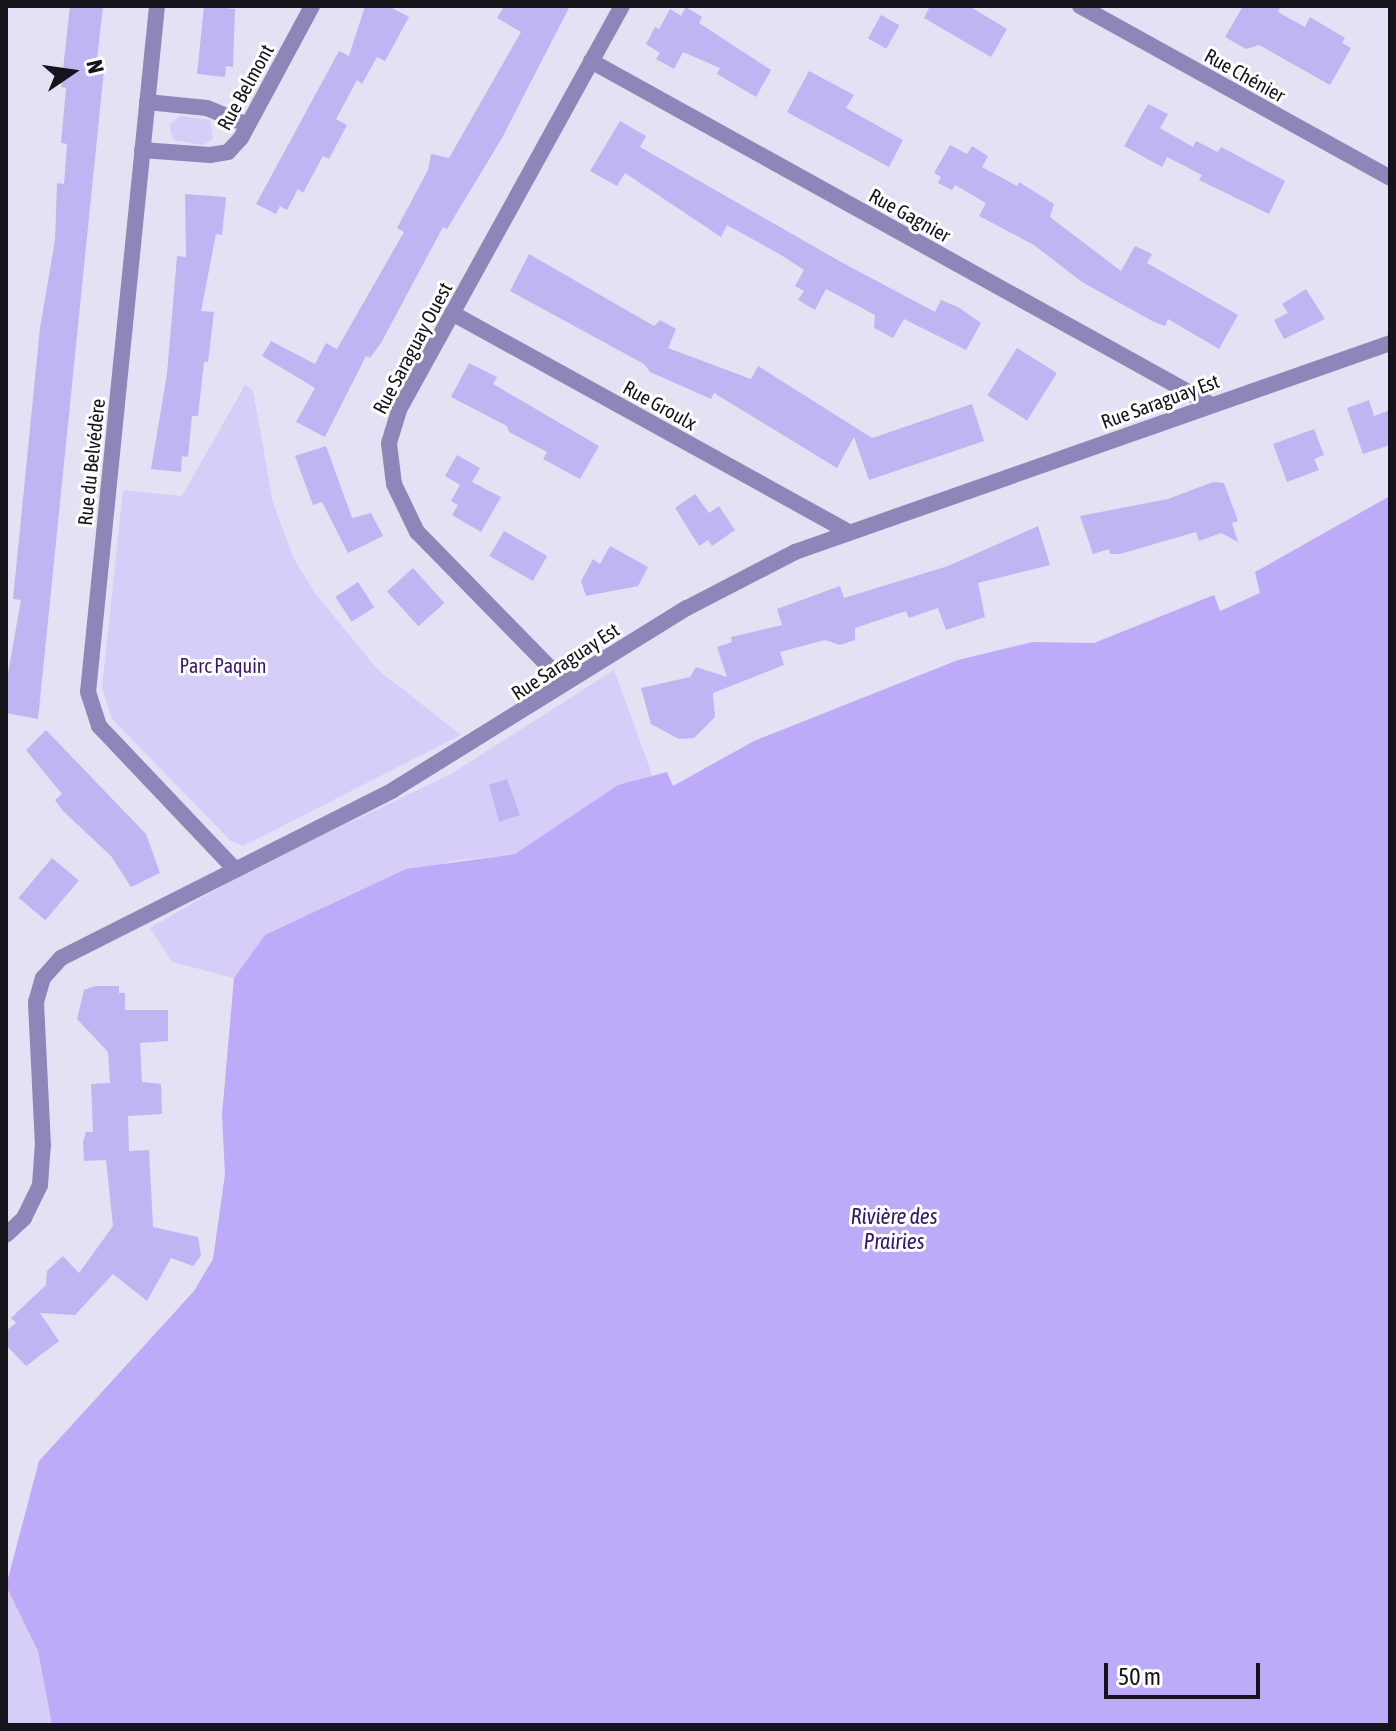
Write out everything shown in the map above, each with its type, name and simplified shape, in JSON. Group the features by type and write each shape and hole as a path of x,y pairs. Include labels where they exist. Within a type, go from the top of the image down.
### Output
{"street":[{"name":"Rue du Belvédère","path":"157,6 89,669 90,704 107,734 233,867"},
{"name":"Rue Belmont","path":"142,150 221,155 235,146 312,6"},
{"name":"Rue Saraguay Ouest","path":"564,682 432,550 394,484 389,462 393,424 622,6"},
{"name":"Rue Chénier","path":"1080,6 1390,178"},
{"name":"Rue Gagnier","path":"591,61 1210,404"},
{"path":"147,102 207,108 248,125"},
{"name":"Rue Groulx","path":"452,313 848,532"},
{"name":"Rue Saraguay Est","path":"6,1235 34,1202 43,1166 36,1002 43,978 79,947 466,749 564,682 734,580 848,532 1390,343"}],"green space":[{"path":"180,116 210,120 213,139 203,145 173,140 169,125"},
{"name":"Parc Paquin","path":"245,385 253,390 273,503 293,557 314,592 378,670 461,735 243,846 231,841 112,719 102,688 123,490 182,496"},
{"path":"614,670 653,777 618,785 534,844 515,854 451,861 265,935 234,978 172,962 150,928 246,872 451,774"},
{"path":"6,1586 38,1651 52,1725 6,1725"}],"water":[{"name":"Rivière des Prairies","path":"1390,496 1390,1725 52,1725 38,1651 6,1586 39,1461 194,1291 213,1259 225,1174 222,1115 234,978 265,935 406,869 515,854 618,785 667,772 673,786 754,741 958,660 1032,642 1094,643 1214,595 1220,611 1260,593 1255,572"}],"building":[{"path":"70,6 103,6 97,59 105,60 38,719 6,713 6,684 21,600 13,599 40,328 55,240 57,183 64,184 67,144 61,143 66,88 61,87"},
{"path":"204,6 235,9 233,67 226,66 225,77 197,74"},
{"path":"365,6 388,6 409,17 385,61 377,57 362,84 357,80 336,119 347,125 329,159 323,156 303,193 298,189 287,210 280,206 276,214 256,204 339,51 349,56"},
{"path":"504,6 570,6 502,138 447,229 443,227 381,343 370,358 366,356 325,437 296,422 315,388 262,356 271,341 315,364 326,343 337,349 404,232 397,228 428,170 431,154 449,158 521,32 497,18"},
{"path":"930,6 969,6 1007,29 991,57 924,18"},
{"path":"1243,6 1281,6 1278,12 1305,27 1310,17 1345,38 1342,43 1351,48 1330,85 1259,45 1246,49 1225,37"},
{"path":"686,7 702,17 699,23 771,70 756,97 717,74 720,68 683,52 674,69 656,59 660,53 646,44 655,27 659,29 670,9 681,16"},
{"path":"881,15 899,25 886,49 868,39"},
{"path":"809,71 854,95 846,108 903,140 889,167 787,112"},
{"path":"1148,104 1168,114 1160,128 1193,147 1196,141 1218,152 1221,147 1285,181 1269,214 1199,180 1202,175 1167,157 1162,167 1124,146"},
{"path":"620,121 646,136 640,147 841,262 935,312 941,300 958,307 981,323 966,350 904,319 893,338 874,328 875,315 826,289 815,310 798,300 804,291 795,286 804,270 781,255 727,225 721,237 625,173 617,186 590,171"},
{"path":"950,145 967,154 972,146 988,156 982,167 1017,186 1019,182 1054,204 1050,217 1121,271 1135,246 1152,254 1147,263 1238,315 1219,349 1168,319 1165,326 1154,322 1082,282 1034,245 979,216 986,203 955,185 952,190 938,183 941,177 934,173"},
{"path":"185,194 226,197 222,235 216,234 201,311 214,312 208,362 204,362 198,416 192,416 188,457 182,456 181,472 151,469 167,374 177,256 186,257"},
{"path":"529,254 654,326 660,320 676,329 668,348 751,379 758,366 872,438 972,404 984,441 869,480 854,437 837,468 714,393 711,399 650,372 644,364 510,291"},
{"path":"1306,289 1325,319 1284,339 1274,320 1288,313 1282,304"},
{"path":"1017,348 1057,373 1027,420 987,395"},
{"path":"469,363 497,377 493,384 599,446 580,479 543,459 547,452 509,432 507,426 451,397"},
{"path":"1369,400 1374,416 1390,410 1390,445 1363,454 1347,408"},
{"path":"1314,429 1324,455 1314,459 1319,470 1287,482 1273,444"},
{"path":"326,446 352,518 371,513 383,536 348,553 322,502 313,505 295,456"},
{"path":"457,455 480,468 472,482 501,497 481,532 452,515 458,505 451,501 460,485 445,476"},
{"path":"1213,482 1224,483 1238,521 1232,523 1238,542 1221,533 1199,541 1196,532 1120,554 1110,554 1109,549 1093,554 1080,516 1168,499"},
{"path":"695,494 709,513 719,506 735,530 712,546 708,540 699,546 675,508"},
{"path":"1038,526 1050,565 978,583 985,617 946,630 938,608 909,618 906,611 855,628 855,640 840,645 825,640 780,652 784,665 713,693 715,717 694,738 679,739 651,724 641,688 690,677 696,667 727,677 717,647 732,642 731,637 782,625 777,609 840,586 844,598 948,566"},
{"path":"504,531 547,556 533,581 490,556"},
{"path":"610,546 648,567 638,586 586,596 581,581 593,559 600,564"},
{"path":"413,568 444,603 418,626 387,591"},
{"path":"358,582 374,607 352,622 335,597"},
{"path":"46,730 146,834 160,873 131,887 111,856 63,811 55,800 62,794 26,750"},
{"path":"507,779 520,815 499,822 489,785"},
{"path":"52,858 79,880 45,920 19,898"},
{"path":"95,986 119,986 119,993 125,993 125,1010 168,1010 168,1041 140,1043 142,1082 161,1084 162,1114 128,1116 129,1151 149,1150 153,1227 198,1237 201,1256 193,1266 171,1258 147,1301 113,1274 75,1315 40,1313 59,1341 26,1366 6,1345 6,1331 16,1323 11,1318 46,1285 47,1271 63,1256 79,1273 113,1226 106,1160 84,1161 86,1132 93,1132 91,1084 110,1083 108,1052 77,1019 84,990"}]}
